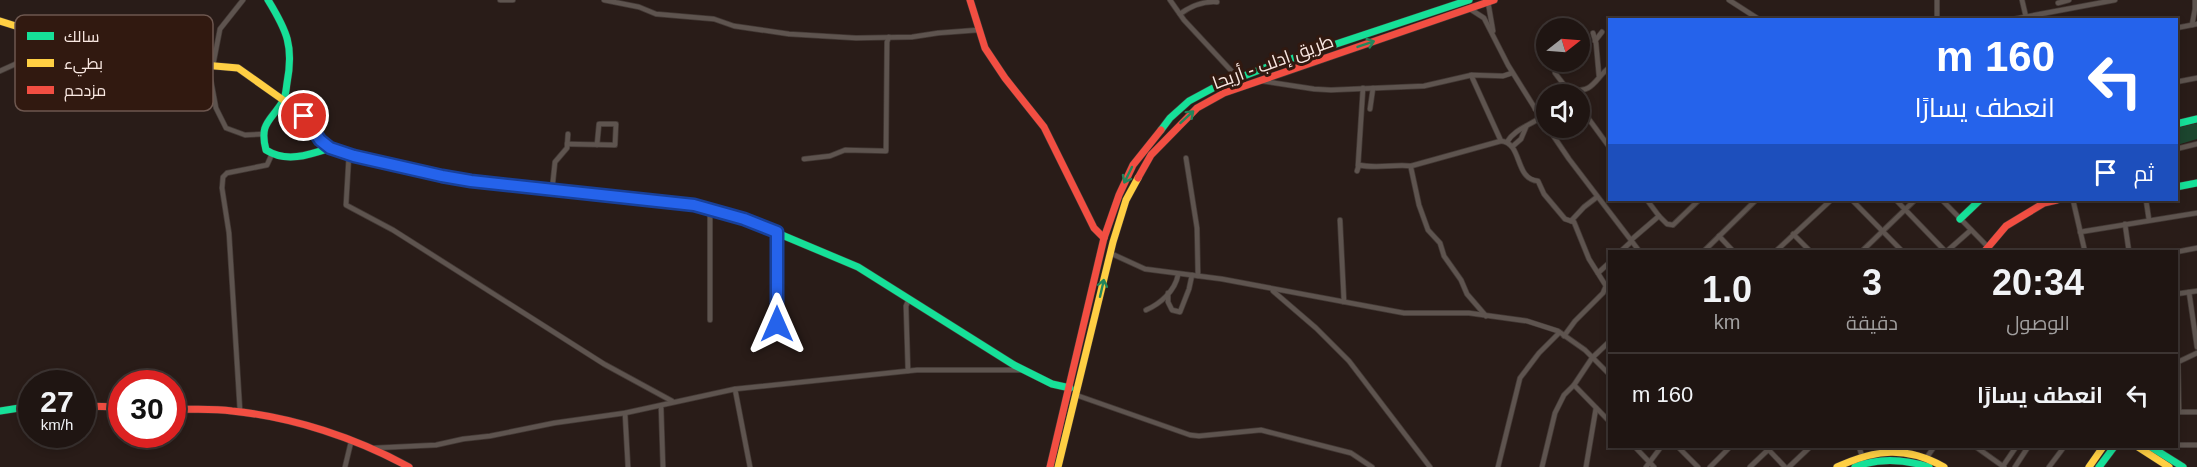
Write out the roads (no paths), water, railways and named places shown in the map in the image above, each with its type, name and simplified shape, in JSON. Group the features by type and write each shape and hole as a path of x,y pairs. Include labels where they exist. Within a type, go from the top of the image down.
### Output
{"street":[{"path":"213,57 220,29 243,0"},
{"path":"268,0 288,37 290,67 284,99 264,125 262,138 266,150 272,154 302,158 330,148"},
{"path":"500,0 513,0"},
{"path":"604,0 656,14 714,19 734,26 758,30 856,38 912,38 938,33 978,30"},
{"path":"970,0 985,48 1044,127 1094,228 1104,238"},
{"path":"1170,0 1238,78"},
{"name":"طريق إدلب - أريحا","path":"1058,467 1110,252 1126,200 1151,155 1197,108 1224,93 1440,14 1469,0"},
{"path":"1729,0 1757,18"},
{"path":"1937,0 1937,18"},
{"path":"2022,0 2023,18 2115,0"},
{"path":"2060,11 2057,1 2069,0"},
{"path":"2178,28 2194,24 2196,9 2194,0"},
{"path":"1491,1 1491,22 1497,42"},
{"name":"طريق إدلب - أريحا","path":"1050,467 1104,238 1119,195 1133,165 1170,118 1190,100 1215,87 1270,66 1440,14 1468,9 1491,1"},
{"path":"1180,14 1206,2 1217,2"},
{"path":"1468,9 1484,18 1512,73 1535,109"},
{"path":"0,21 15,26"},
{"path":"1594,40 1602,32"},
{"path":"1593,33 1599,76"},
{"path":"804,159 830,156 845,150 886,151 887,42 889,37"},
{"path":"0,71 15,64"},
{"path":"213,65 238,68 284,99 304,116 320,140 330,148 349,154 442,176 694,205 744,219 858,267 1025,370 1052,384 1070,388"},
{"path":"1590,87 1608,69"},
{"path":"1261,80 1314,89 1373,88 1424,86 1471,75 1503,76 1512,73"},
{"path":"1555,73 1563,84"},
{"path":"1471,75 1504,141 1513,146 1527,178 1538,182 1544,194 1565,219 1574,222 1585,249 1606,286 1603,293 1562,334 1539,353 1520,378 1498,467"},
{"path":"2178,82 2197,78"},
{"path":"213,82 216,108 226,128 245,135 264,134"},
{"path":"1363,88 1358,168 1411,166 1504,141 1511,134 1536,121"},
{"path":"1370,109 1373,88"},
{"path":"2178,124 2197,119"},
{"path":"1590,121 1608,145"},
{"path":"567,144 615,146 616,124 599,124 597,145"},
{"path":"1513,146 1521,139 1526,128"},
{"path":"552,190 555,162 565,153 568,134"},
{"path":"1555,138 1638,250"},
{"path":"2178,149 2197,144"},
{"path":"240,411 229,233 222,188 223,177 227,173 267,165 272,154"},
{"path":"349,154 346,205 393,230 604,364 674,402"},
{"path":"1186,159 1197,228 1198,276"},
{"path":"1411,166 1419,205 1428,230 1440,243 1444,256 1461,280 1467,294 1486,316"},
{"path":"2178,187 2197,183"},
{"path":"1571,221 1584,207 1598,197"},
{"path":"1648,201 1667,224 1673,225 1698,201"},
{"path":"1705,250 1755,201"},
{"path":"1777,250 1830,201"},
{"path":"1853,201 1901,250"},
{"path":"1897,201 1944,250"},
{"path":"1863,250 1914,201"},
{"path":"1943,201 1971,230 1986,250 2006,226 2043,203 2052,201"},
{"path":"1960,219 1978,201"},
{"path":"2073,201 2084,250"},
{"path":"2146,201 2150,220"},
{"path":"710,209 710,320"},
{"path":"2080,232 2197,213"},
{"path":"1622,250 1659,216"},
{"path":"1340,220 1344,302"},
{"path":"2125,224 2129,250"},
{"path":"1948,250 1971,230"},
{"path":"777,232 777,324"},
{"path":"1793,234 1809,250"},
{"path":"1719,236 1732,250"},
{"path":"2178,252 2197,249"},
{"path":"1110,252 1145,269 1198,276 1404,313 1454,313 1527,321 1562,334 1608,373"},
{"path":"1598,273 1608,264"},
{"path":"1146,310 1162,301 1178,279 1178,275"},
{"path":"1168,293 1172,310 1180,312 1192,275"},
{"path":"1272,290 1316,328 1349,361 1431,467"},
{"path":"2178,294 2197,291"},
{"path":"2189,292 2197,347"},
{"path":"908,371 906,306 909,299"},
{"path":"1086,318 1094,320"},
{"path":"1542,467 1555,413 1564,394 1574,385 1592,358 1608,343"},
{"path":"2178,362 2197,353"},
{"path":"371,448 436,445 625,413 735,388 908,371 1025,370"},
{"path":"1574,385 1608,420"},
{"path":"735,388 750,467"},
{"path":"1076,395 1190,435 1261,430 1351,453 1372,467"},
{"path":"661,406 663,467"},
{"path":"0,411 18,408"},
{"path":"1586,467 1596,408"},
{"path":"186,409 240,411 318,430 387,454 409,467"},
{"path":"2178,412 2197,412"},
{"path":"625,413 628,467"},
{"path":"345,467 351,442"},
{"path":"2178,445 2197,445"},
{"path":"1636,448 1648,464 1654,467"},
{"path":"1648,464 1659,448"},
{"path":"1681,448 1698,467"},
{"path":"1710,467 1729,448"},
{"path":"1750,467 1768,448 1787,467 1809,448"},
{"path":"1859,448 1862,456"},
{"path":"1927,458 1933,448"},
{"path":"1978,448 2004,467 2015,448"},
{"path":"2015,467 2027,448"},
{"path":"2049,467 2063,448"},
{"path":"2089,467 2102,448"},
{"path":"2101,466 2113,448"},
{"path":"2140,448 2169,467"},
{"path":"2154,448 2183,467"},
{"path":"1837,467 1862,456 1890,450 1908,452 1944,467"},
{"path":"1855,467 1883,459 1929,467"}]}
